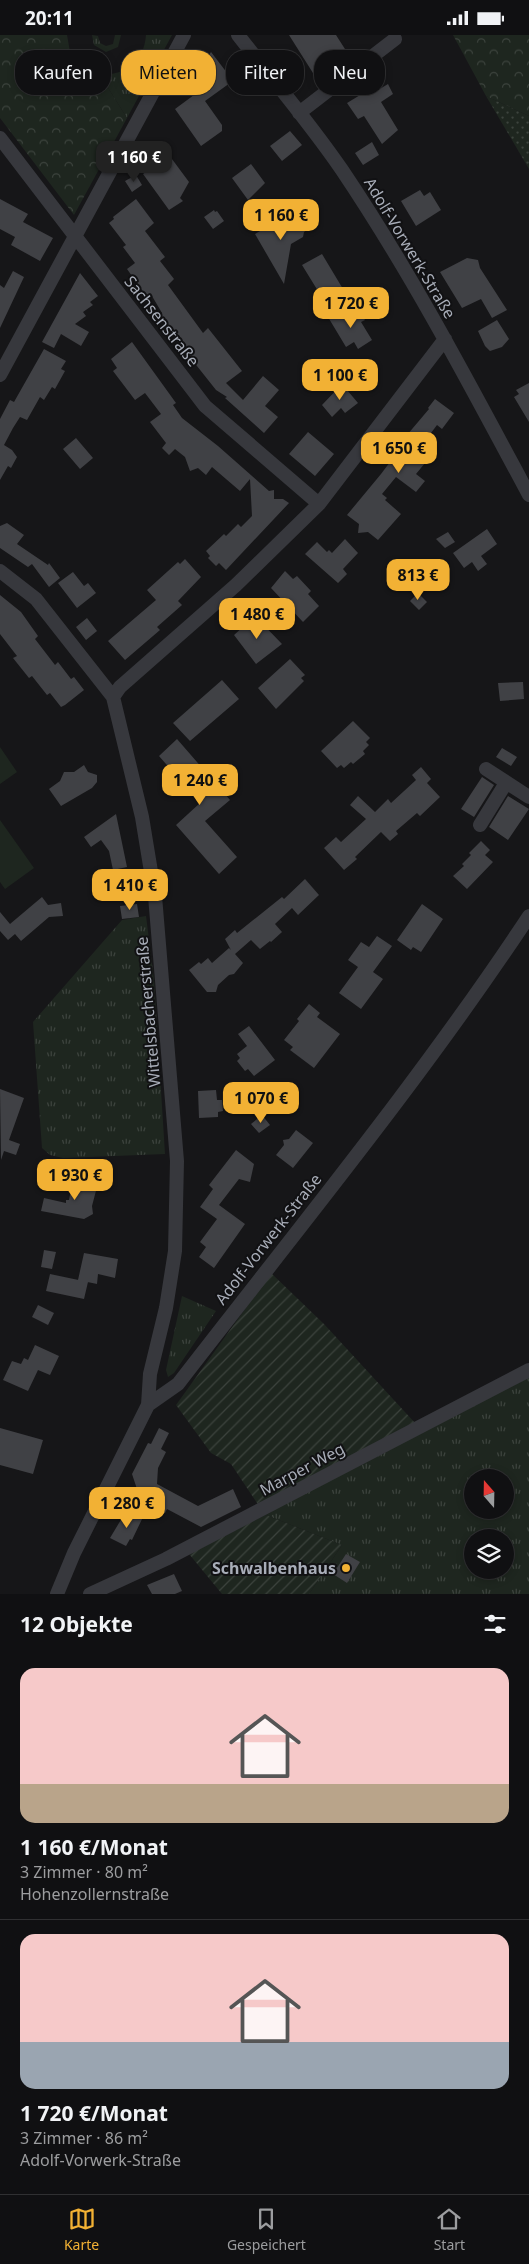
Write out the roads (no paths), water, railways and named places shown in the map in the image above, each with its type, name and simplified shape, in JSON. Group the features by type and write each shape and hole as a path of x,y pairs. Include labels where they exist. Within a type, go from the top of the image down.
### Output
{"street":[{"path":"0,375 184,35"},
{"name":"Adolf-Vorwerk-Straße","path":"238,35 341,169 364,205 445,339 529,495"},
{"path":"299,113 395,39"},
{"name":"Sachsenstraße","path":"0,138 205,406 319,503"},
{"path":"113,697 120,687 236,585 319,503 357,457 445,339"},
{"name":"Wittelsbacherstraße","path":"0,571 36,599 113,697 142,817 152,877 176,1141 177,1203 175,1251 166,1308 150,1374 148,1405"},
{"path":"486,769 529,797"},
{"path":"480,825 506,783"},
{"name":"Adolf-Vorwerk-Straße","path":"57,1594 74,1553 148,1405 178,1384 410,1083 459,1017 529,916"},
{"name":"Marper Weg","path":"90,1594 166,1559 529,1370"}],"place":[{"name":"Schwalbenhaus","path":"346,1568"}]}
